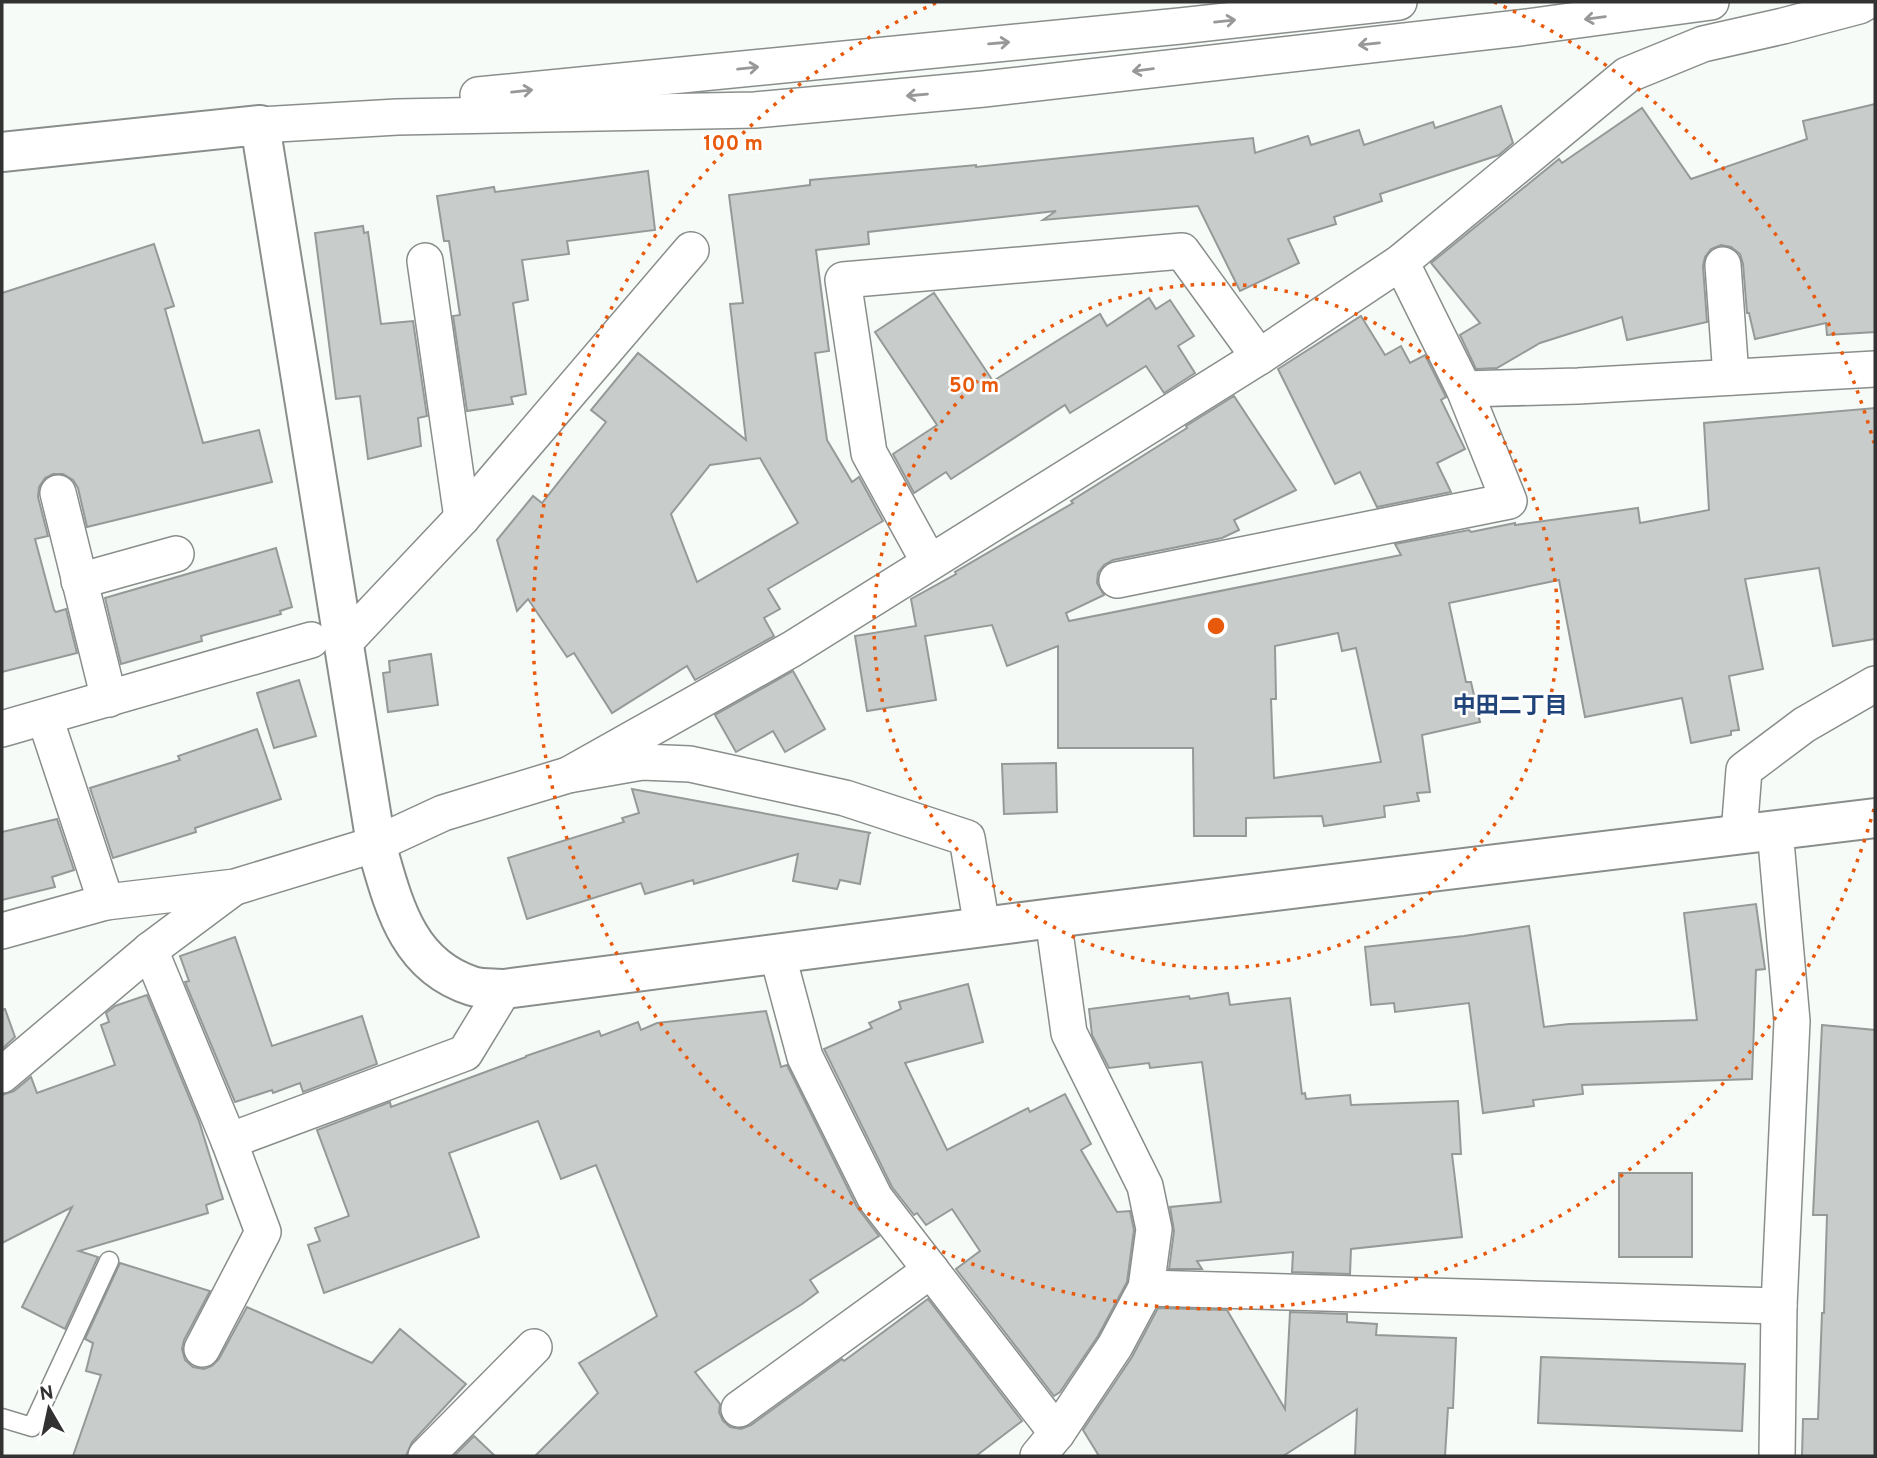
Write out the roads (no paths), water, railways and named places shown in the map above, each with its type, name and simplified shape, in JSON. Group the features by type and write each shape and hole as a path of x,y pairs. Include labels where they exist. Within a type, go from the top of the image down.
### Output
{"street":[{"path":"260,125 394,103 1399,2"},
{"path":"2,152 260,125 397,117 755,110 984,89 1519,28 1711,2"},
{"path":"568,775 792,649 1259,356 1401,262 1627,75 1703,44 1783,26 1866,2"},
{"path":"260,125 327,642 376,844 396,911 423,954 436,969 473,986 504,989 1053,918 1875,818"},
{"path":"2,729 327,642 462,518 691,250"},
{"path":"929,562 869,453 843,279 1182,251 1259,356"},
{"path":"425,261 462,518"},
{"path":"1117,579 1509,501 1464,389 1401,262"},
{"path":"1723,265 1731,377"},
{"path":"1464,389 1578,386 1875,369"},
{"path":"58,493 108,699"},
{"path":"79,581 176,554"},
{"path":"1777,1456 1779,1306 1792,1021 1744,770 1804,725 1875,684"},
{"path":"45,718 106,902"},
{"path":"2,931 106,902 235,887 376,844 443,813 568,775 642,762 690,764 845,798 967,838 982,927"},
{"path":"2,1074 150,950 235,887"},
{"path":"777,953 805,1057 875,1198 931,1270 1048,1445 1115,1346 1146,1288 1154,1230 1145,1186 1069,1033 1053,918"},
{"path":"150,950 229,1141 262,1232 202,1349"},
{"path":"229,1141 465,1053 504,989"},
{"path":"739,1409 931,1270"},
{"path":"1146,1288 1779,1306"},
{"path":"426,1456 534,1347"}],"lane":[{"path":"2,1418 32,1427 109,1261"}],"district":[{"name":"中田二丁目","path":"1510,707"}]}
